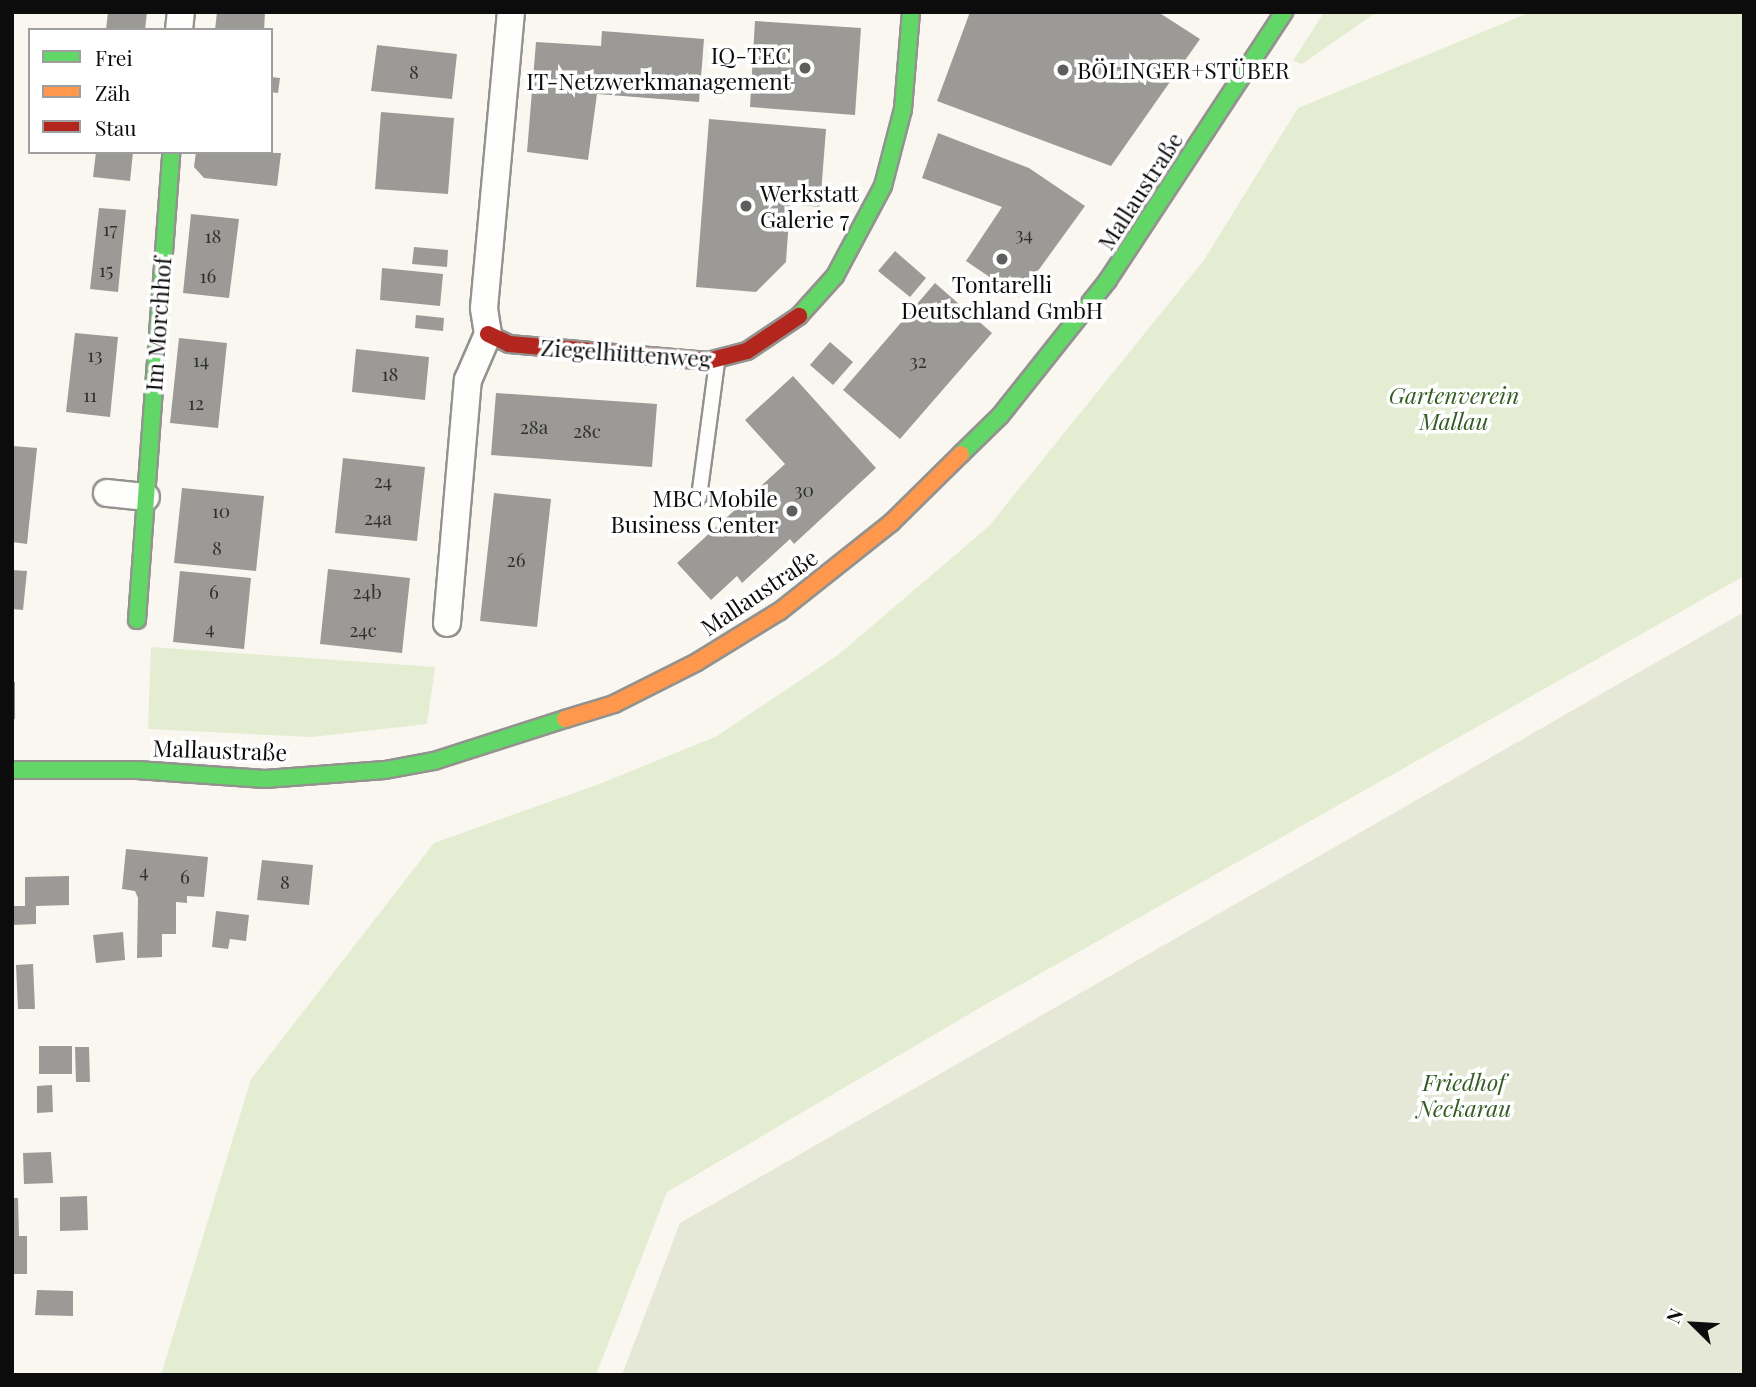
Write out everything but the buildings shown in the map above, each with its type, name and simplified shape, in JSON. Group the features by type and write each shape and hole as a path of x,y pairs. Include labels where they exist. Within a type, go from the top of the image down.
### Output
{"main road":[{"name":"Ziegelhüttenweg","path":"488,334 509,344 717,360 747,351 794,321 823,292 857,241 883,186 898,137 911,12"},
{"name":"Mallaustraße","path":"12,770 137,770 265,779 385,770 434,761 614,704 697,662 780,611 891,523 1000,416 1108,280 1284,12"},
{"name":"Im Morchhof","path":"136,620 170,154"}],"street":[{"path":"447,622 468,380 488,334 484,308 511,12"},
{"path":"107,493 146,497"}],"lane":[{"path":"699,497 717,360"}],"green space":[{"path":"1324,12 1377,12 1302,64 1293,61"},
{"name":"Gartenverein Mallau","path":"1531,12 1744,12 1744,576 988,1003 667,1192 596,1375 161,1375 251,1079 434,843 602,783 717,736 838,655 989,526 1204,260 1298,108"},
{"name":"Friedhof Neckarau","path":"1744,612 1744,1375 622,1375 680,1223"},
{"path":"151,647 435,667 427,724 312,737 148,729"}],"traffic: fast":[{"path":"799,316 835,276 883,186 903,109 911,12"},
{"path":"961,454 1000,416 1108,280 1284,12"},
{"path":"137,620 171,154"},
{"path":"12,770 137,770 265,779 385,770 434,761 565,719"}],"traffic: slow":[{"path":"565,719 614,704 697,662 780,611 891,523 961,454"}],"traffic: jam":[{"path":"488,334 509,344 708,361 747,351 799,316"}],"place":[{"name":"IQ-TEC IT-Netzwerkmanagement","path":"805,68"},
{"name":"BÖLINGER+STÜBER","path":"1063,70"},
{"name":"Werkstatt Galerie 7","path":"746,206"},
{"name":"Tontarelli Deutschland GmbH","path":"1002,259"},
{"name":"MBC Mobile Business Center","path":"792,511"}]}
